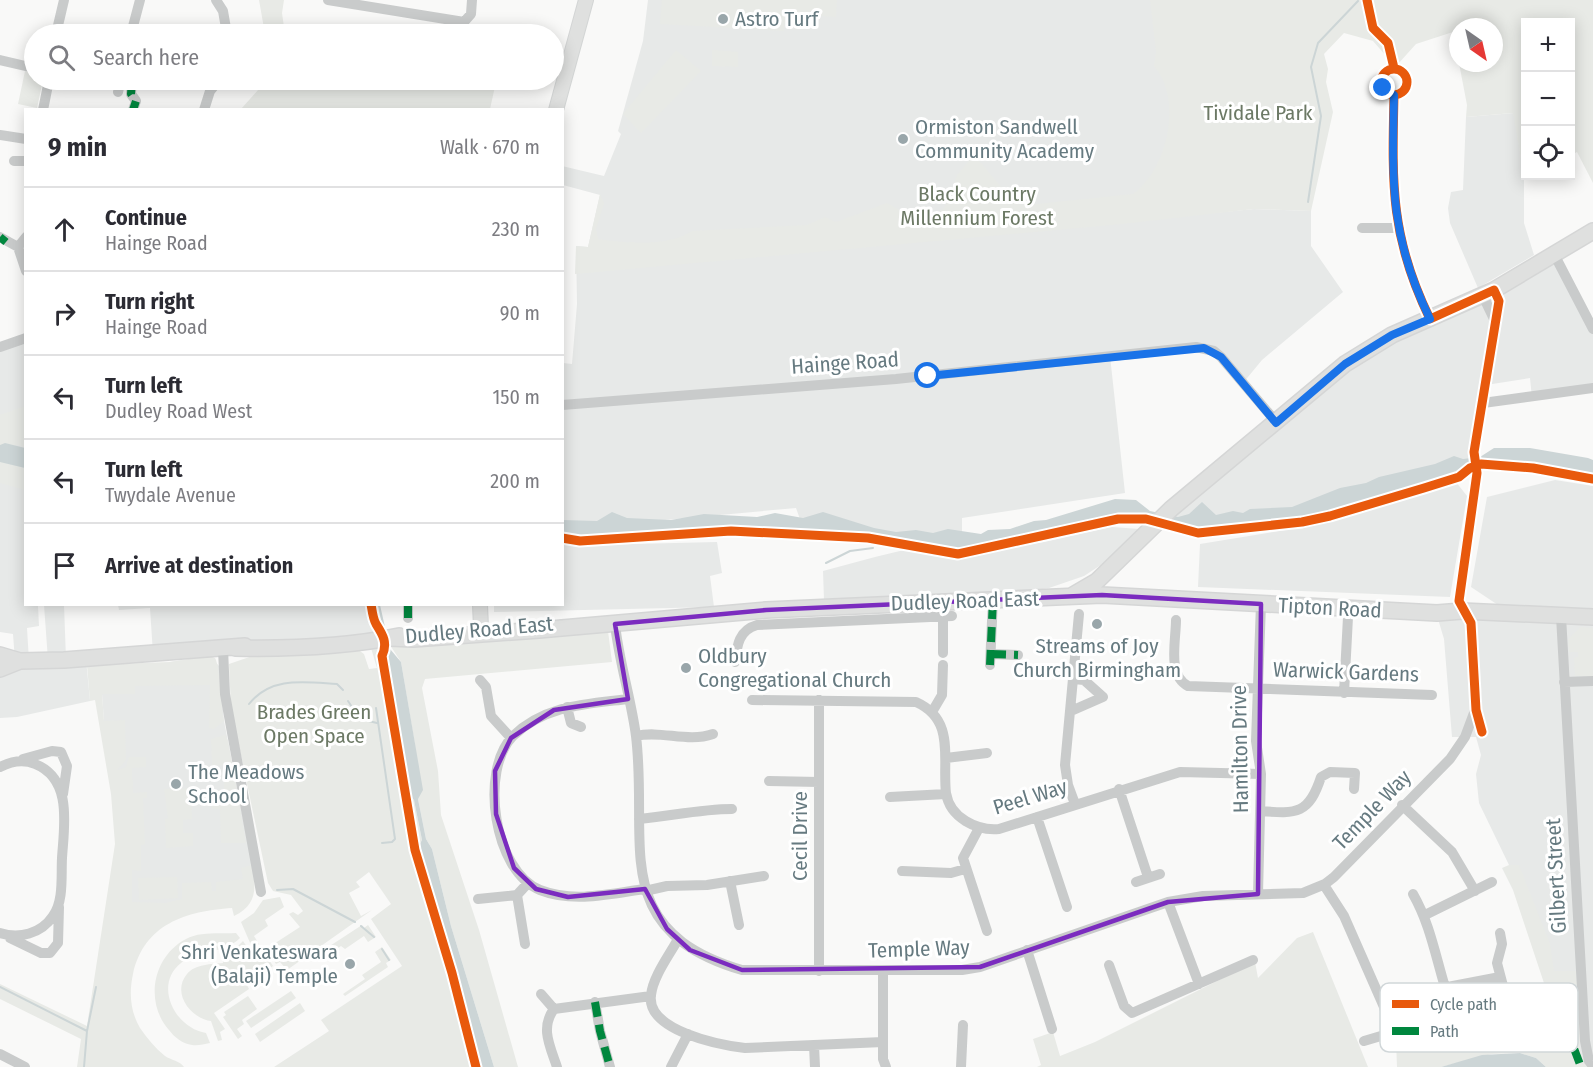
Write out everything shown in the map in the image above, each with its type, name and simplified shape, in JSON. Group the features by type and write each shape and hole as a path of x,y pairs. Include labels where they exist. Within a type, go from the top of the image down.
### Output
{"main road":[{"path":"1099,588 1122,558 1171,509 1345,364 1392,335 1488,292 1593,231"},
{"path":"1036,599 1077,584 1122,558"},
{"name":"Tipton Road","path":"1067,597 1099,588 1261,604 1437,613 1462,611 1593,617"},
{"name":"Dudley Road East","path":"0,669 20,661 229,649 364,637 383,639 412,633 515,629 518,632 618,621 713,615 767,617 863,613 993,599 1067,597"},
{"name":"Dudley Road East","path":"479,631 586,620 590,623 618,621"},
{"name":"Dudley Road East","path":"0,655 20,661"}],"street":[{"path":"58,24 64,0"},
{"path":"134,24 140,0"},
{"path":"216,0 223,11 225,24"},
{"path":"328,0 464,22 471,14 472,0"},
{"path":"564,81 586,0"},
{"path":"0,60 24,66"},
{"path":"43,108 48,90"},
{"path":"132,90 136,101 134,108"},
{"path":"205,108 211,90"},
{"path":"557,108 561,90"},
{"path":"1394,95 1392,160 1397,228 1407,266 1430,319"},
{"path":"0,135 24,139"},
{"path":"14,161 24,161"},
{"path":"1362,228 1397,228"},
{"path":"3,239 18,247 24,265"},
{"path":"18,247 24,240"},
{"path":"1554,254 1593,329"},
{"path":"1462,611 1459,601 1477,471 1474,452 1499,301 1488,292"},
{"path":"0,347 24,339"},
{"name":"Hainge Road","path":"564,405 896,379 1196,347 1214,351 1221,357 1276,423"},
{"path":"1483,403 1593,388"},
{"path":"990,665 993,599"},
{"name":"Hamilton Drive","path":"1258,894 1261,774 1256,741 1261,604"},
{"path":"408,606 408,618"},
{"path":"479,631 480,606"},
{"name":"Temple Way","path":"618,621 628,699 636,736 639,819 645,890 659,919 677,941 700,954 742,970 962,970 981,967 1168,902 1203,896 1303,893 1324,885 1450,759 1465,737 1476,710 1471,622 1462,611"},
{"name":"Dudley Road East","path":"863,613 948,617 943,653"},
{"path":"1075,804 1066,775 1078,614"},
{"name":"Gilbert Street","path":"1561,616 1585,1041 1589,1062 1593,1066"},
{"name":"Dudley Road East","path":"735,662 739,638 750,627 767,617"},
{"path":"1344,693 1348,617"},
{"name":"Warwick Gardens","path":"1176,620 1175,673 1179,682 1188,686 1432,695"},
{"path":"229,649 225,694 261,892"},
{"path":"991,654 1018,655"},
{"path":"932,712 942,695 943,665"},
{"path":"1071,711 1108,698 1084,680 1074,679"},
{"path":"480,680 486,687 490,716 511,738"},
{"path":"1564,682 1593,681"},
{"path":"628,699 567,707 540,717 511,738 502,752 495,771 496,814 509,859 528,883 543,891 568,897 764,876"},
{"path":"752,700 916,702 932,712 943,729 946,794 890,797"},
{"name":"Cecil Drive","path":"819,700 819,971"},
{"path":"567,707 571,723 581,727"},
{"path":"636,736 649,733 698,739 713,734"},
{"path":"0,767 52,751 62,752 67,766 62,797 64,820 58,906 58,943 50,953 41,953 1,933"},
{"path":"946,758 987,753"},
{"path":"14,762 25,761 40,766 56,780 62,797"},
{"name":"Peel Way","path":"946,794 956,812 964,820 979,828 999,829 1119,789 1180,772 1261,774"},
{"path":"1261,811 1287,814 1301,811 1312,800 1321,777 1330,772 1354,774 1354,789"},
{"path":"769,781 819,782"},
{"path":"1119,789 1154,875 1136,882"},
{"path":"1402,805 1452,852 1475,891"},
{"path":"639,819 680,815 703,809 732,809"},
{"path":"1037,817 1067,907"},
{"path":"979,828 963,858 987,931"},
{"path":"902,871 951,873 965,869"},
{"path":"730,881 739,925"},
{"path":"1425,915 1492,882"},
{"path":"478,899 517,896 528,883"},
{"path":"1324,885 1344,915 1380,998"},
{"path":"1413,894 1425,915 1444,983"},
{"path":"517,896 525,944"},
{"path":"1168,902 1199,984"},
{"path":"1,933 20,936 32,933 43,927 58,906"},
{"path":"1500,933 1502,944 1497,963 1502,983"},
{"path":"677,941 661,969 651,996 654,1011 662,1021 688,1034 723,1045 745,1048 883,1042"},
{"path":"1027,950 1046,1025"},
{"path":"1109,965 1124,1006 1132,1013 1252,960"},
{"path":"883,970 883,1042 886,1067"},
{"path":"1467,983 1500,977"},
{"path":"541,994 554,1009"},
{"path":"557,1067 545,1028 554,1009 651,996"},
{"path":"595,1002 610,1067"},
{"path":"961,1067 963,1025"},
{"path":"672,1067 688,1034"},
{"path":"1364,1041 1380,1036"},
{"path":"814,1045 815,1067"},
{"path":"0,1054 23,1066"}],"highlighted area":[{"path":"1102,595 1261,604 1258,894 1168,902 980,967 819,971 742,970 690,950 667,929 645,889 568,897 536,889 514,868 496,814 495,771 511,738 554,710 628,699 615,624 766,610"}],"shaded area":[{"path":"648,0 1179,0 1213,213 1254,209 1311,211 1311,246 1343,292 1262,360 1243,383 1214,351 1110,356 1125,493 962,518 962,540 801,522 796,508 599,526 564,526 564,363 572,364 577,304 576,246 588,247 600,195 564,185 564,166 604,176 621,134 618,131 643,41"},
{"path":"1514,113 1521,158 1521,180 1524,180 1524,223 1534,255 1478,288 1450,223 1448,208 1451,192 1463,190 1466,117"},
{"path":"1554,254 1593,329 1593,388 1532,398 1530,378 1486,385 1474,452 1469,453 1470,461 1278,516 1171,520 1345,364"},
{"path":"24,338 24,606 38,606 39,626 27,628 29,661 48,660 44,606 64,606 66,659 86,659 90,701 17,717 0,718 0,669 15,661 13,634 0,632 0,347"},
{"path":"5,443 24,448 24,468 0,462 0,445"},
{"path":"1494,448 1530,448 1593,460 1593,476 1531,464 1480,463 1454,476 1337,512 1304,519 1200,529 1147,517 1117,517 958,552 868,533 718,529 582,539 564,536 564,520 597,521 612,512 627,518 671,520 704,514 757,517 775,513 803,518 823,512 874,528 896,532 916,530 933,533 948,529 981,534 988,530 1010,529 1034,521 1046,520 1115,499 1136,500 1150,511 1178,517 1189,514 1202,502 1216,515 1233,511 1243,513 1250,509 1292,507 1340,488 1435,464 1454,456 1463,459 1480,457"},
{"path":"1555,480 1593,486 1593,611 1501,607 1471,587 1487,497"},
{"path":"1456,482 1467,496 1450,597 1198,587 1200,544 1304,527"},
{"path":"1112,527 1140,529 1140,532 1116,555 1084,576 1049,588 1030,591 824,600 823,571 875,557 904,550 960,556 1044,542"},
{"path":"564,541 591,545 717,542 722,573 710,576 714,607 494,612 494,606 564,606"},
{"path":"118,606 379,606 385,630 381,630 383,639 153,654 150,608 119,610"},
{"path":"378,606 380,606 390,649 401,662 423,790 418,799 426,839 432,849 451,926 494,1067 480,1067 417,849 422,840 414,800 410,795"},
{"path":"1462,611 1593,617 1593,1067 1584,1067 1578,1050 1578,983 1555,983 1524,896 1479,803 1476,774 1481,755 1476,737 1452,737 1444,639 1438,619"},
{"name":"The Meadows School","path":"210,656 219,666 224,721 255,880 170,909 132,908 132,870 104,721 102,694 170,662"},
{"path":"1520,1053 1536,1058 1546,1067 1441,1067 1482,1055"}],"green space":[{"path":"259,0 284,0 284,24 263,24"},
{"name":"Astro Turf","path":"662,0 837,0 836,17 786,14 784,31 660,24"},
{"name":"Tividale Park","path":"1150,0 1593,0 1593,183 1577,152 1575,153 1575,18 1521,18 1521,160 1513,113 1466,117 1467,105 1461,72 1503,72 1503,18 1449,18 1449,33 1416,44 1398,64 1393,64 1373,41 1344,33 1324,54 1328,69 1326,82 1333,112 1311,211 1254,209 1122,224 575,274 576,246 588,247 600,194 604,203 596,229 598,239 647,243 671,240 692,231 807,225 825,217 836,222 887,203 917,220 934,218 946,205 957,175 974,155 1015,203 1027,205 1133,194 1145,183 1155,168 1168,133 1168,96 1163,80 1154,66 1156,52"},
{"path":"676,50 701,71 641,133 623,114"},
{"path":"712,50 738,52 738,67 712,66"},
{"path":"24,76 24,90 41,90 37,108 18,104"},
{"path":"258,90 494,90 490,108 242,108"},
{"path":"24,406 24,447 20,445 0,445 0,415"},
{"path":"0,462 24,468 24,490 0,483"},
{"path":"1580,627 1593,628 1593,676 1575,676 1574,658 1578,657 1578,652 1569,652 1568,640"},
{"path":"608,631 612,662 425,679 422,688 438,771 441,815 479,930 518,1067 494,1067 451,926 432,849 426,839 418,799 415,745 401,662 390,645"},
{"name":"Brades Green Open Space","path":"385,646 410,795 414,800 422,840 417,849 480,1067 274,1067 329,1031 321,1020 402,966 371,919 391,904 369,872 356,882 360,887 349,893 361,916 372,910 287,970 280,962 276,964 266,949 300,927 289,914 293,912 298,915 303,911 291,895 273,891 268,883 231,708 229,664 261,653 357,649 364,654 369,669 377,668 371,648"},
{"path":"210,656 217,662 224,721 214,729 209,728 210,685 135,686 135,694 102,694 104,721 125,720 126,760 117,770 126,767 129,757 146,757 146,767 132,768 133,793 147,792 147,798 143,798 145,844 141,845 141,871 132,870 132,902 166,903 182,899 182,883 211,882 212,891 216,891 216,882 243,879 241,868 251,865 254,881 253,895 247,907 234,916 232,908 199,913 169,923 147,943 139,957 131,988 132,1008 137,1022 158,1050 184,1067 77,1067 81,1039 0,999 0,984 87,1026 115,844 111,794 95,700 90,701 87,665 170,662"},
{"path":"225,735 246,843 221,843 220,809 212,809 212,797 208,796 207,791 224,790 223,765 212,765 211,739"},
{"path":"191,788 192,819 183,820 183,833 193,833 193,846 166,848 165,819 168,818 164,789"},
{"path":"1519,865 1550,944 1554,971 1576,971 1577,983 1544,983 1513,890 1502,868"},
{"path":"177,877 178,898 139,900 138,878"},
{"path":"280,897 284,907 265,920 268,926 254,936 259,944 255,947 251,945 241,922 254,913 263,900"},
{"path":"362,925 364,928 368,925 376,937 368,942 364,936 345,949 341,946 320,960 316,955"},
{"path":"1313,932 1368,1067 1037,1067 1041,1065 1033,1039 1053,1032 1060,1056 1095,1042 1255,962 1258,978 1297,938"},
{"path":"236,933 240,938 233,943 188,958 173,972 168,993 171,1004 185,1023 206,1033 210,1043 192,1045 185,1043 169,1030 156,1006 156,980 160,968 166,956 175,947 192,936"},
{"path":"243,941 247,947 242,951 249,962 260,955 257,951 262,949 273,966 247,985 249,989 214,1013 225,1029 220,1032 222,1040 218,1041 211,1021 197,1015 186,1004 182,997 183,981 194,968 223,963 222,953 236,948"},
{"path":"382,947 391,960 386,963 388,967 345,996 343,994 365,979 362,975 381,962 375,952"},
{"path":"291,991 296,998 251,1028 246,1021"},
{"path":"248,996 257,1009 242,1020 244,1024 237,1029 242,1036 238,1039 223,1017 226,1015 224,1012"},
{"path":"300,1003 305,1011 260,1042 255,1034"},
{"path":"1578,1011 1580,1051 1587,1067 1546,1067 1536,1058 1520,1053 1492,1054 1441,1067 1397,1067 1396,1052 1578,1052"}],"waterway":[{"path":"1308,202 1321,116 1311,67 1318,43 1358,1"},
{"path":"897,538 912,542"},
{"path":"826,563 850,551 873,548"},
{"path":"249,704 267,689 289,683 337,684 343,690"},
{"path":"348,701 360,719 377,723"},
{"path":"376,708 395,839 392,842 382,843"},
{"path":"277,890 293,889 355,922"},
{"path":"361,926 374,937"},
{"path":"382,949 389,960"},
{"path":"0,987 87,1031 84,1067"},
{"path":"87,1031 96,987"}],"marked path":[{"path":"131,90 131,94 136,101 134,108"},
{"path":"0,237 6,242"},
{"path":"990,665 993,599"},
{"path":"408,606 408,618"},
{"path":"991,654 1018,655"},
{"path":"595,1002 610,1067"},
{"path":"1575,1052 1581,1067"}],"cycle path":[{"path":"1367,0 1373,28 1388,43 1394,68"},
{"path":"1394,69 1403,73 1407,82 1403,91 1394,95 1385,91 1381,82 1385,73 1394,69"},
{"path":"1394,95 1393,156 1396,209 1407,262 1430,319 1494,290 1499,301 1474,452 1477,473 1459,601 1471,623 1476,710 1482,732"},
{"path":"564,538 580,541 731,531 868,538 958,554 1118,519 1146,519 1198,533 1302,522 1330,516 1459,477 1470,468 1481,464 1533,468 1593,479"},
{"path":"371,606 374,620 385,643 382,656 415,850 452,973 476,1067"}],"place":[{"name":"Astro Turf","path":"723,19"},
{"name":"Ormiston Sandwell Community Academy","path":"903,139"},
{"name":"Streams of Joy Church Birmingham","path":"1097,624"},
{"name":"Oldbury Congregational Church","path":"686,668"},
{"name":"The Meadows School","path":"176,784"},
{"name":"Shri Venkateswara (Balaji) Temple","path":"350,964"}],"route":[{"path":"928,376 1196,347 1204,348 1214,351 1221,357 1276,423 1345,364 1392,335 1430,319 1416,292 1397,228 1392,160 1394,95 1385,92 1383,88"}],"park label":[{"name":"Black Country Millennium Forest","path":"977,206"}]}
